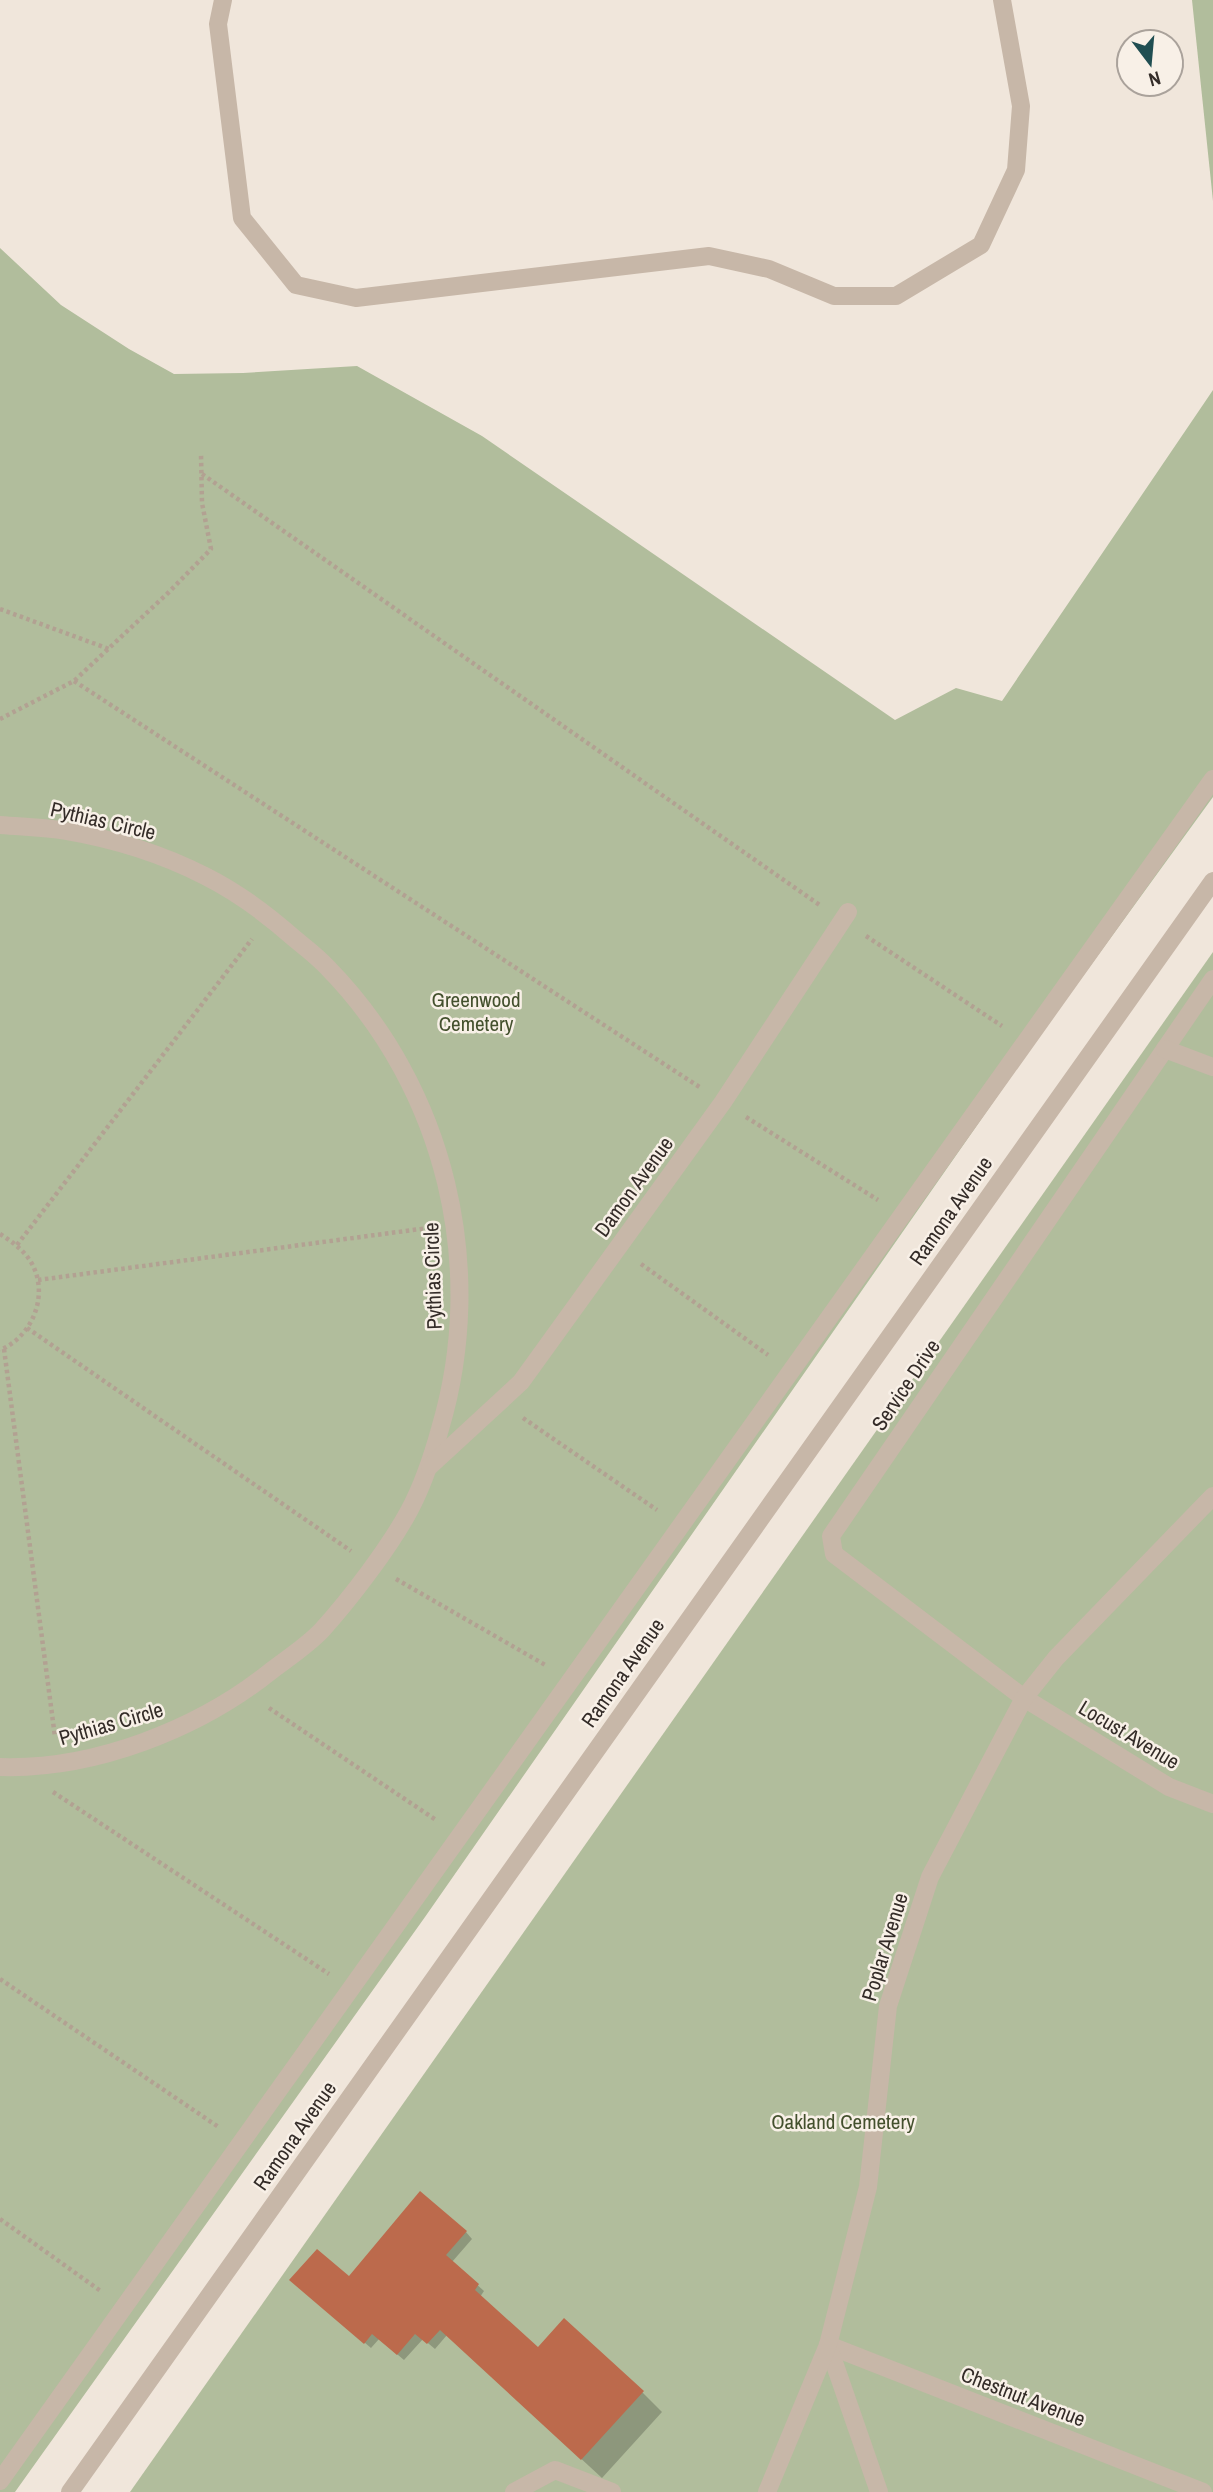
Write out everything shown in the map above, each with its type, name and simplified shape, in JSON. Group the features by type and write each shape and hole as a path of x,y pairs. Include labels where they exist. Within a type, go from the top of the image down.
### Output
{"street":[{"path":"223,0 218,24 242,218 296,285 356,298 709,256 769,269 834,296 896,296 981,245 1016,170 1021,106 1002,0"},
{"path":"0,2481 1213,779"},
{"name":"Pythias Circle","path":"0,825 64,830 136,848 205,876 269,916 328,967 378,1028 417,1096 444,1168 456,1224 461,1320 451,1394 430,1465 408,1513 372,1566 321,1632 245,1692 187,1725 124,1749 58,1763 9,1768"},
{"name":"Ramona Avenue","path":"70,2492 1213,881"},
{"name":"Damon Avenue","path":"430,1465 521,1382 723,1102 846,917"},
{"name":"Service Drive","path":"1024,1698 834,1553 831,1536 1213,979"},
{"path":"1165,1049 1213,1068"},
{"name":"Poplar Avenue","path":"767,2492 828,2345 868,2187 888,2006 930,1877 1024,1698 1056,1658 1213,1496"},
{"name":"Locust Avenue","path":"1024,1698 1169,1787 1213,1804"},
{"path":"828,2345 879,2492"},
{"name":"Chestnut Avenue","path":"828,2345 1203,2492"},
{"path":"513,2492 555,2470 612,2492"}],"path":[{"path":"0,719 74,681 211,549 202,503 201,454"},
{"path":"202,474 1026,1042"},
{"path":"0,609 109,649"},
{"path":"74,681 723,1102 903,1215"},
{"path":"17,1245 269,916"},
{"path":"38,1280 456,1224"},
{"path":"0,1234 17,1245 30,1261 38,1280 39,1301 33,1321 21,1337 2,1350 58,1763"},
{"path":"618,1248 791,1372"},
{"path":"27,1328 372,1566 572,1680"},
{"path":"499,1402 681,1527"},
{"path":"245,1692 460,1836"},
{"path":"9,1768 352,1989"},
{"path":"0,1979 242,2143"},
{"path":"0,2220 125,2308"}],"green space":[{"path":"1192,0 1213,0 1213,201"},
{"name":"Greenwood Cemetery","path":"0,248 61,305 129,349 174,374 357,366 482,436 895,720 956,688 1002,701 1213,390 1213,797 1040,1035 425,1917 15,2492 0,2492"},
{"name":"Oakland Cemetery","path":"1213,952 1213,2492 130,2492"}],"building":[{"path":"420,2191 467,2231 446,2255 479,2284 475,2290 538,2347 564,2318 644,2391 581,2460 440,2330 427,2344 415,2334 397,2355 372,2334 364,2344 289,2280 317,2249 349,2276"}]}
